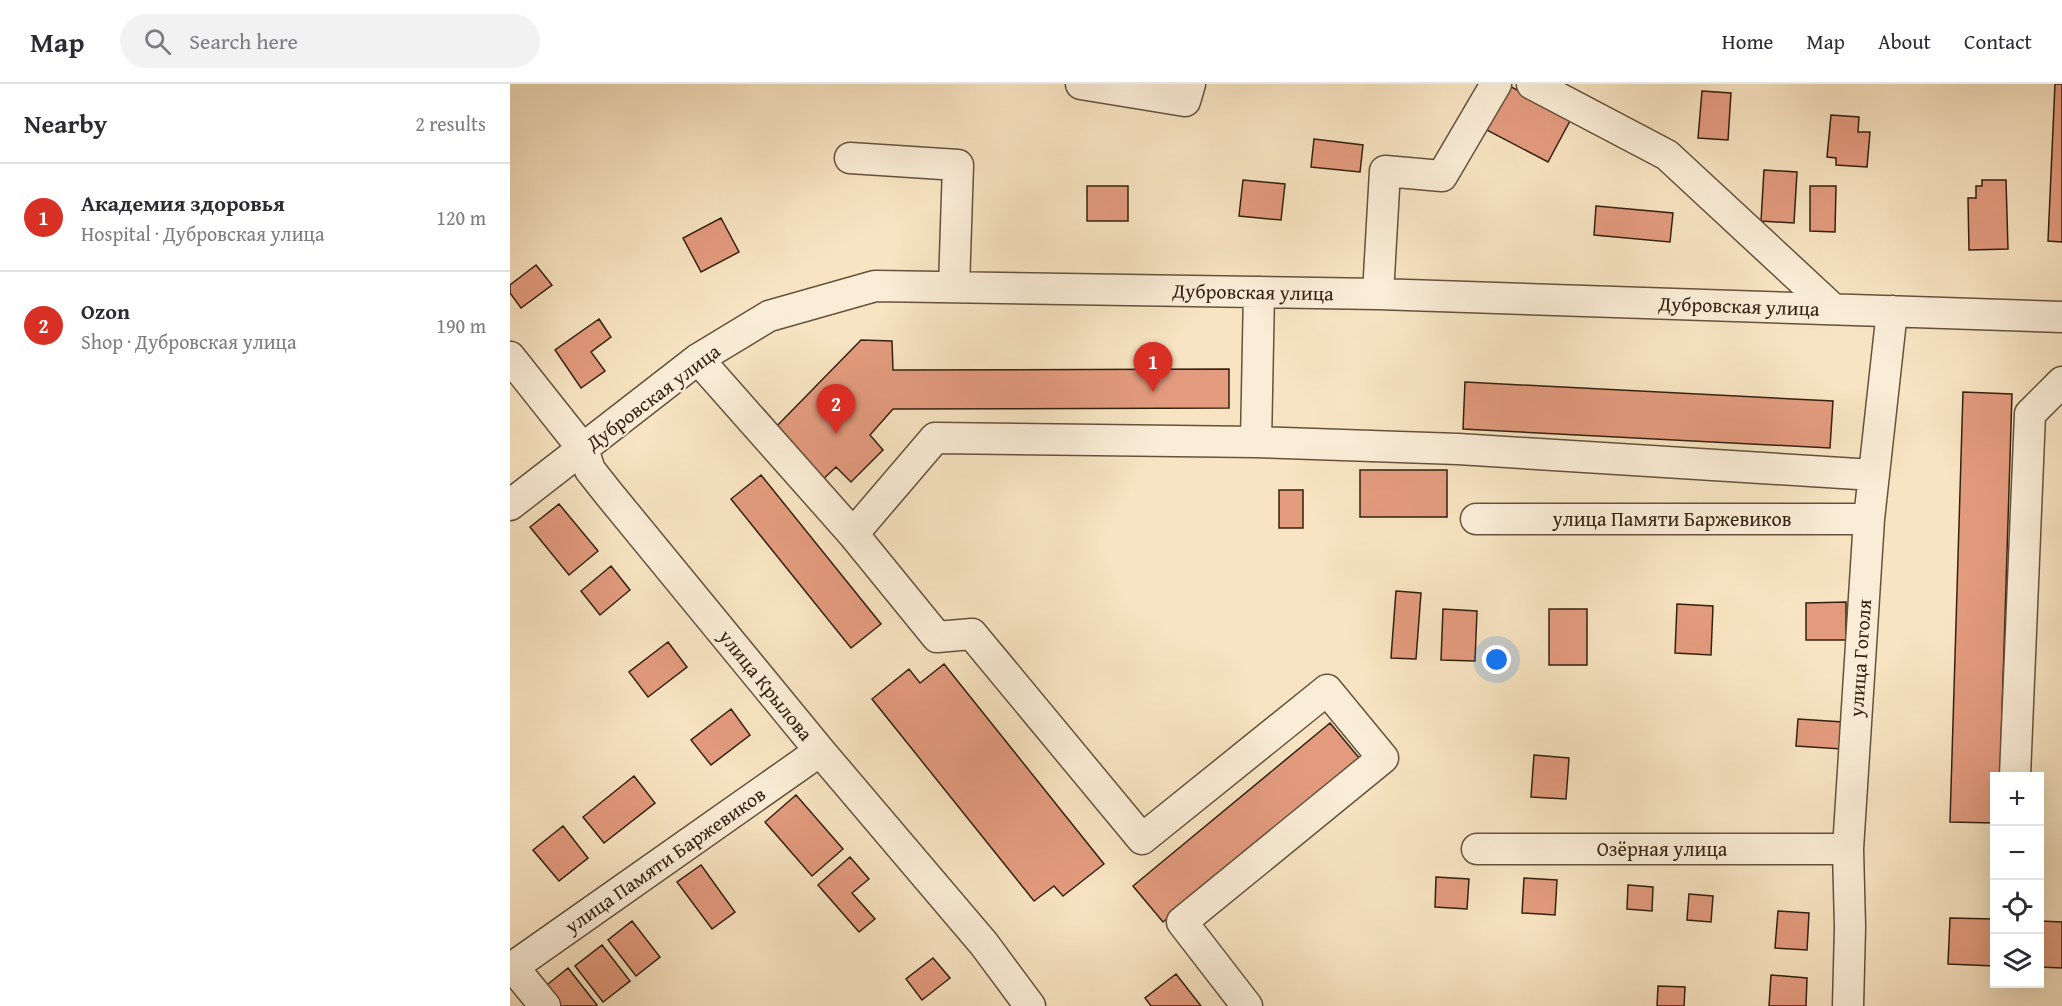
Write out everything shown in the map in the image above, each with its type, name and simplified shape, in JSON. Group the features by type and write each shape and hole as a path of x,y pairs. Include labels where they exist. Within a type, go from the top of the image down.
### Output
{"street":[{"path":"1081,84 1116,87 1185,102 1190,84"},
{"path":"1378,294 1385,171 1442,176 1496,84"},
{"path":"1532,84 1667,155 1833,309"},
{"path":"850,158 958,165 954,287"},
{"name":"Дубровская улица","path":"510,505 698,359 769,316 875,286 1378,294 2062,317"},
{"path":"1256,442 1259,292"},
{"name":"улица Гоголя","path":"1848,1006 1850,927 1848,849 1869,519 1892,311"},
{"name":"улица Крылова","path":"510,357 583,449 591,470 609,494 820,751 984,944 1030,1006"},
{"path":"698,359 853,534 937,638 972,634 1143,839 1327,690 1383,758 1182,921 1247,1006"},
{"path":"2015,772 2030,414 2062,382"},
{"path":"853,534 935,438 1256,442 1458,449 1874,475"},
{"name":"улица Памяти Баржевиков","path":"1476,519 1869,519"},
{"name":"улица Памяти Баржевиков","path":"512,968 820,751"},
{"name":"Озёрная улица","path":"1477,849 1848,849"},
{"path":"512,968 545,1006"}],"building":[{"path":"1506,84 1571,119 1548,162 1481,127"},
{"path":"2055,84 2062,84 2062,242 2048,241"},
{"path":"1702,91 1731,93 1728,140 1698,138"},
{"path":"1831,115 1859,117 1858,132 1870,132 1867,167 1836,165 1836,158 1827,157"},
{"path":"1314,139 1363,145 1360,172 1311,167"},
{"path":"1764,170 1797,172 1794,223 1761,221"},
{"path":"1243,180 1285,184 1281,220 1239,216"},
{"path":"1982,180 2006,180 2008,249 1969,250 1968,198 1976,198 1976,186 1982,186"},
{"path":"1087,186 1128,186 1128,221 1087,221"},
{"path":"1810,186 1836,186 1835,232 1810,231"},
{"path":"1596,206 1673,213 1670,242 1594,235"},
{"path":"721,218 739,252 701,272 683,238"},
{"path":"536,265 552,285 521,308 510,293 510,285"},
{"path":"599,319 611,337 591,352 605,371 581,388 555,350"},
{"path":"861,340 892,341 893,370 1229,369 1229,408 893,409 870,435 883,450 851,482 836,467 817,485 770,433"},
{"path":"1465,382 1833,401 1830,448 1463,429"},
{"path":"1963,392 2012,394 2000,772 1990,772 1990,823 1950,822"},
{"path":"1360,470 1447,470 1447,517 1360,517"},
{"path":"761,475 881,624 851,648 731,499"},
{"path":"1279,490 1303,490 1303,528 1279,528"},
{"path":"559,504 598,551 569,575 530,527"},
{"path":"611,566 630,590 600,615 581,591"},
{"path":"1396,591 1421,593 1416,659 1391,658"},
{"path":"1846,602 1846,640 1806,640 1806,603"},
{"path":"1677,604 1713,606 1711,655 1675,653"},
{"path":"1443,609 1477,611 1475,661 1441,660"},
{"path":"1549,609 1587,609 1587,665 1549,665"},
{"path":"668,642 687,667 648,697 629,672"},
{"path":"944,664 1104,864 1063,896 1054,886 1034,901 872,699 909,669 920,683"},
{"path":"731,709 750,735 711,765 691,740"},
{"path":"1798,719 1843,722 1842,749 1796,746"},
{"path":"1330,723 1360,759 1163,922 1133,886"},
{"path":"1534,755 1569,758 1566,799 1531,797"},
{"path":"634,776 655,803 604,843 583,817"},
{"path":"796,795 843,849 812,876 765,822"},
{"path":"563,826 588,858 559,881 533,850"},
{"path":"850,857 869,879 852,893 875,919 859,932 818,885"},
{"path":"701,865 735,912 712,929 677,882"},
{"path":"1436,877 1469,879 1467,909 1435,907"},
{"path":"1524,878 1557,880 1555,915 1522,913"},
{"path":"1628,885 1653,887 1652,911 1627,909"},
{"path":"1689,894 1713,896 1711,922 1687,920"},
{"path":"1778,911 1809,913 1807,950 1775,948"},
{"path":"1950,918 1990,919 1990,966 1948,964"},
{"path":"632,921 660,957 636,976 608,940"},
{"path":"2044,921 2062,922 2062,968 2044,967"},
{"path":"602,945 630,981 603,1002 575,966"},
{"path":"933,958 950,978 922,1000 906,979"},
{"path":"568,968 596,1006 557,1006 543,988"},
{"path":"1176,974 1201,1006 1151,1006 1145,998"},
{"path":"1771,975 1807,978 1806,1006 1769,1006"},
{"path":"1658,986 1685,987 1684,1006 1657,1006"}],"place":[{"name":"Академия здоровья","path":"1153,392"},
{"name":"Ozon","path":"836,434"}]}
